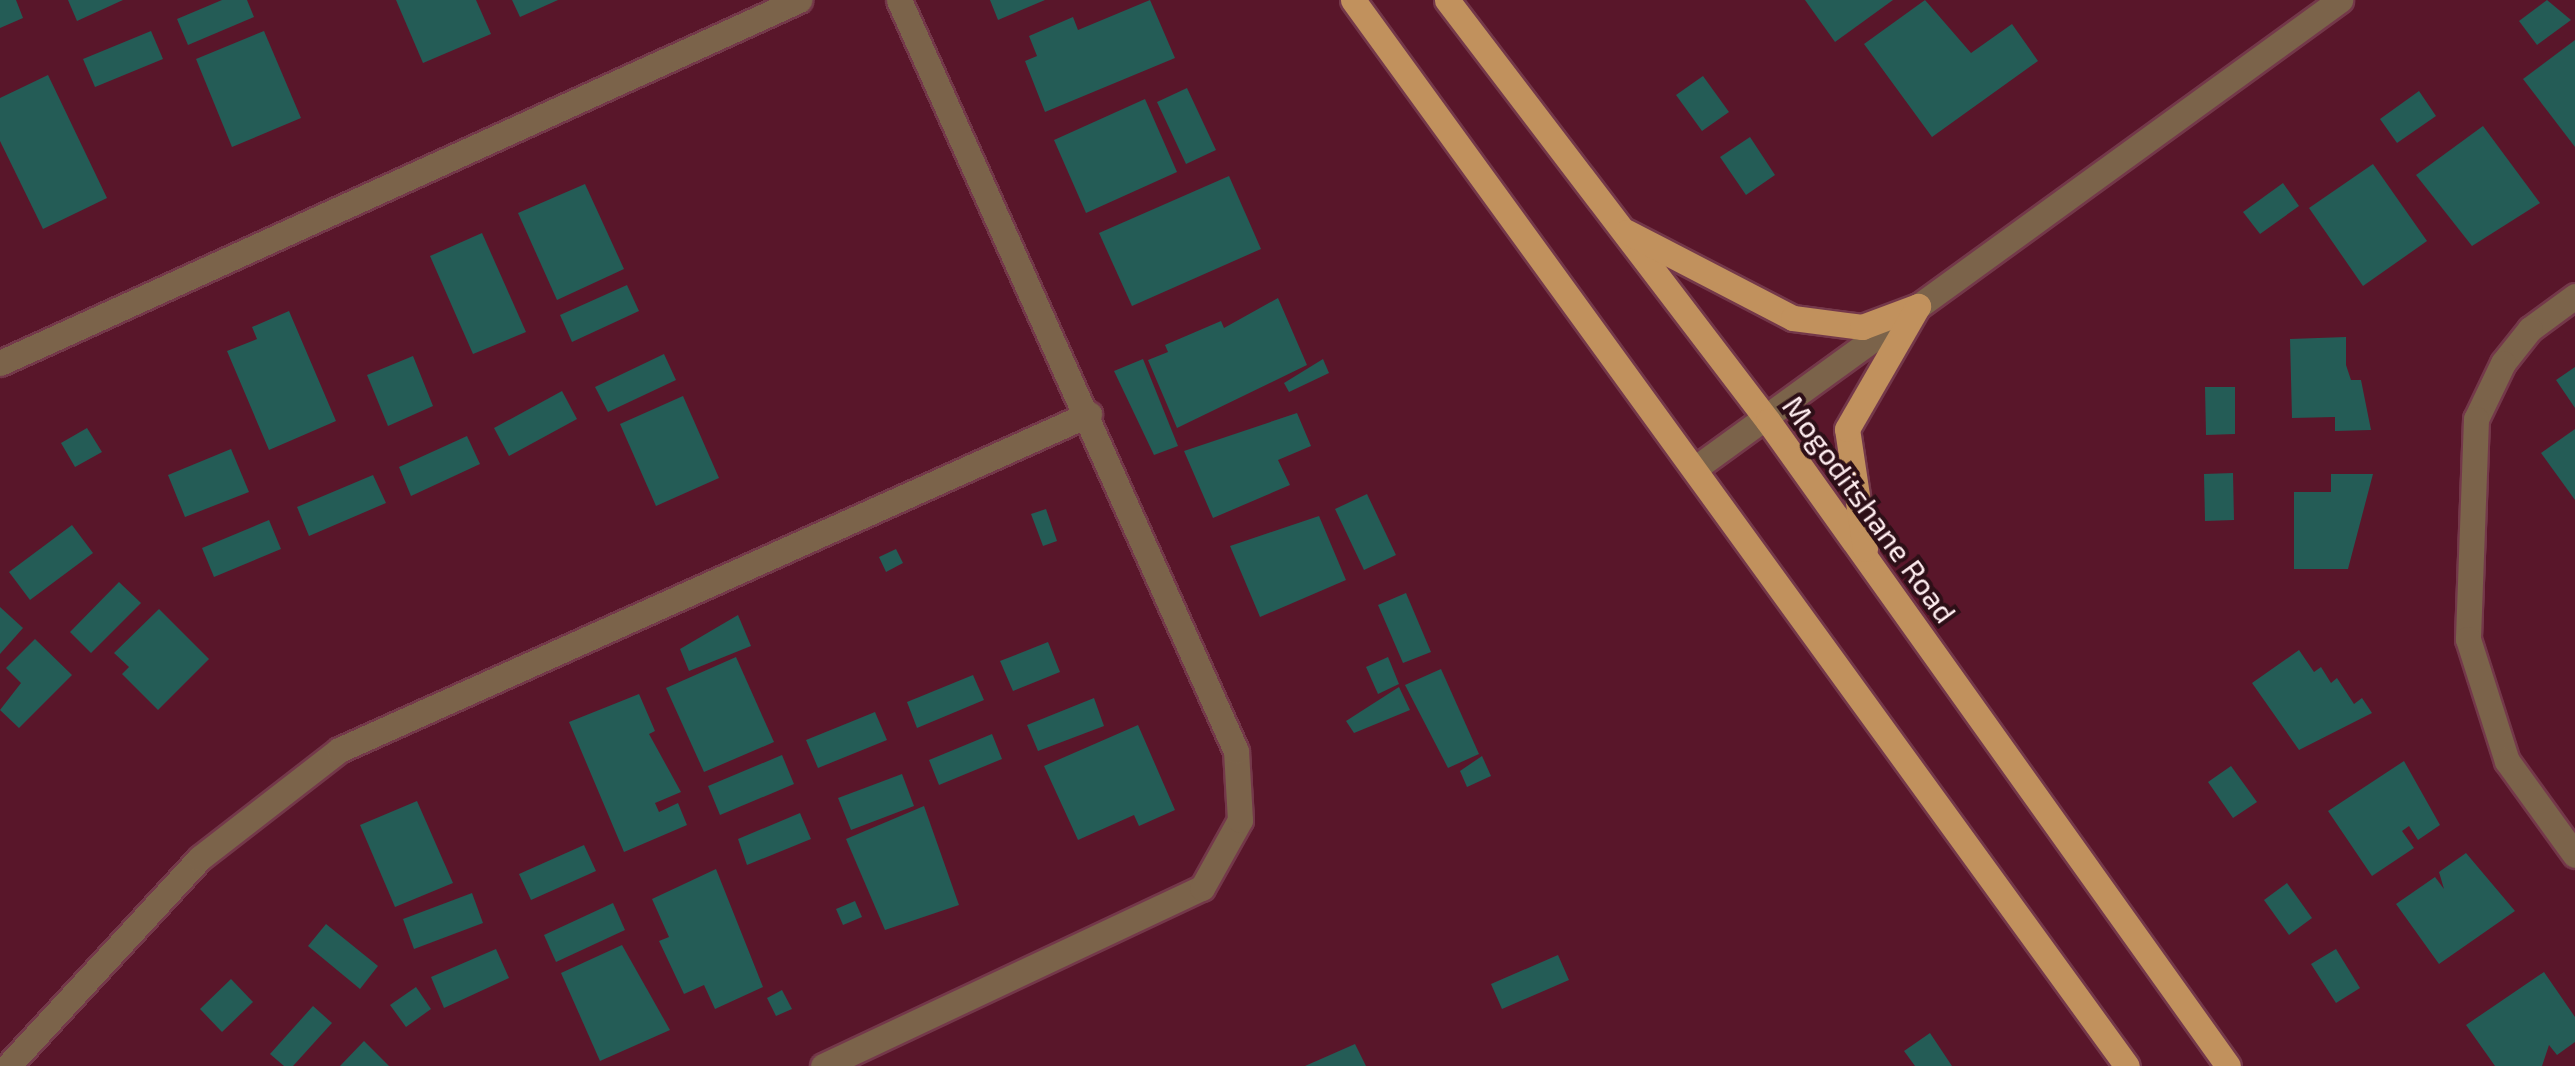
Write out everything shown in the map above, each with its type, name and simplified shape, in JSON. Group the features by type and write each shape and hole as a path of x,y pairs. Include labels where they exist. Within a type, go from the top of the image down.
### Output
{"main road":[{"path":"1353,0 1698,467 2127,1066"},
{"name":"Mogoditshane Road","path":"1447,0 1768,421 2228,1066"},
{"path":"1618,227 1794,318 1862,327 1918,306"},
{"path":"1867,561 1847,430 1918,306"}],"street":[{"path":"0,363 799,0"},
{"path":"823,1066 1202,888 1225,857 1240,820 1236,751 899,0"},
{"path":"1698,467 1768,421 1918,306 2340,0"},
{"path":"2575,296 2530,329 2502,362 2476,419 2468,639 2507,760 2575,855"},
{"path":"8,1066 200,858 339,750 1088,414"}],"building":[{"path":"0,0 16,0 23,18 0,28"},
{"path":"68,0 123,0 77,21"},
{"path":"222,0 247,0 254,17 188,45 177,19"},
{"path":"396,0 476,0 491,34 423,63"},
{"path":"512,0 558,0 520,17"},
{"path":"990,0 1045,0 998,20"},
{"path":"1150,0 1175,58 1045,112 1025,61 1037,56 1029,36 1073,17 1078,30"},
{"path":"1805,0 1893,0 1835,42"},
{"path":"1925,0 1971,53 2012,24 2038,61 1932,137 1864,44"},
{"path":"2547,0 2571,20 2537,45 2519,21"},
{"path":"151,31 163,59 95,87 83,59"},
{"path":"264,31 301,118 232,147 196,59"},
{"path":"2575,40 2575,147 2523,79"},
{"path":"48,75 107,198 43,229 0,141 0,98"},
{"path":"1703,76 1729,112 1702,131 1676,95"},
{"path":"1187,88 1216,150 1186,164 1157,102"},
{"path":"2419,91 2436,116 2397,143 2380,119"},
{"path":"1145,99 1177,172 1086,213 1054,140"},
{"path":"2483,126 2540,203 2472,246 2416,175"},
{"path":"1750,137 1775,175 1746,195 1720,157"},
{"path":"2373,164 2427,241 2363,286 2309,208"},
{"path":"1229,176 1261,249 1132,306 1099,233"},
{"path":"2283,183 2299,206 2260,234 2243,212"},
{"path":"585,184 624,269 557,300 518,213"},
{"path":"482,233 526,332 473,354 430,256"},
{"path":"627,285 639,311 572,342 560,315"},
{"path":"1278,298 1307,365 1177,428 1148,360 1168,352 1165,345 1221,321 1224,328"},
{"path":"289,311 336,421 269,450 227,351 257,339 252,327"},
{"path":"2346,337 2346,365 2351,380 2361,380 2371,430 2335,431 2335,417 2292,418 2290,339"},
{"path":"664,354 676,380 608,412 595,387"},
{"path":"413,356 433,406 388,426 367,375"},
{"path":"1143,359 1178,446 1154,455 1114,371"},
{"path":"1323,359 1329,373 1289,392 1284,383"},
{"path":"2575,367 2575,408 2556,380"},
{"path":"2205,387 2235,387 2235,434 2206,435"},
{"path":"562,391 577,419 509,456 494,428"},
{"path":"683,396 719,478 656,506 620,424"},
{"path":"1297,413 1311,446 1278,460 1290,485 1213,518 1184,451"},
{"path":"87,428 102,452 75,467 61,443"},
{"path":"2575,429 2575,500 2541,453"},
{"path":"467,436 480,464 411,496 399,467"},
{"path":"231,449 249,492 185,517 168,475"},
{"path":"2233,473 2234,520 2205,521 2204,474"},
{"path":"2331,474 2373,474 2348,569 2294,569 2294,492 2331,492"},
{"path":"373,475 386,503 309,536 297,507"},
{"path":"1367,494 1396,555 1364,570 1335,509"},
{"path":"1046,509 1057,541 1043,546 1031,514"},
{"path":"1319,516 1346,580 1260,617 1230,546"},
{"path":"269,520 281,549 214,577 202,548"},
{"path":"72,525 93,553 30,600 9,572"},
{"path":"896,549 903,563 886,572 879,557"},
{"path":"119,582 141,603 91,653 70,632"},
{"path":"1406,593 1431,652 1403,663 1378,605"},
{"path":"0,607 23,628 0,654"},
{"path":"159,609 209,659 158,710 122,674 129,667 114,653"},
{"path":"738,615 751,646 689,671 680,649"},
{"path":"35,639 72,675 19,728 0,710 21,683 6,668"},
{"path":"1048,642 1060,672 1013,691 1000,661"},
{"path":"2299,650 2314,672 2321,667 2331,683 2337,678 2354,704 2362,698 2372,713 2299,750 2252,683"},
{"path":"736,657 774,742 704,772 666,688"},
{"path":"1388,657 1399,684 1378,694 1366,667"},
{"path":"1441,669 1479,754 1448,768 1405,685"},
{"path":"973,675 984,700 917,728 907,702"},
{"path":"1399,687 1410,710 1354,733 1346,721"},
{"path":"639,694 655,731 649,734 681,792 655,803 659,812 678,803 687,825 624,852 569,722"},
{"path":"1094,698 1104,726 1038,751 1027,725"},
{"path":"875,712 887,740 818,768 806,740"},
{"path":"1138,725 1175,810 1139,826 1134,815 1078,840 1044,766"},
{"path":"992,734 1002,759 939,785 929,760"},
{"path":"782,755 794,784 720,815 708,786"},
{"path":"1482,756 1491,776 1467,787 1460,771"},
{"path":"2404,761 2440,825 2418,840 2409,826 2402,831 2414,848 2372,876 2328,811"},
{"path":"2231,766 2257,802 2233,818 2208,782"},
{"path":"902,774 914,806 851,830 838,798"},
{"path":"417,801 453,883 395,907 360,825"},
{"path":"924,806 959,905 885,930 846,839"},
{"path":"800,813 811,839 747,865 738,839"},
{"path":"584,845 596,871 531,900 519,874"},
{"path":"2466,853 2515,911 2439,964 2396,904 2435,877 2444,889 2439,872"},
{"path":"716,869 763,987 715,1009 704,985 684,994 659,941 669,937 652,899"},
{"path":"2287,883 2312,918 2289,935 2264,900"},
{"path":"472,893 483,923 414,949 403,919"},
{"path":"855,901 862,917 843,925 836,909"},
{"path":"613,903 625,930 556,962 544,935"},
{"path":"326,924 378,966 360,989 308,946"},
{"path":"622,945 670,1030 600,1061 561,973"},
{"path":"496,949 509,978 444,1008 431,977"},
{"path":"2336,949 2360,988 2336,1003 2311,964"},
{"path":"1558,955 1569,980 1502,1009 1491,984"},
{"path":"2544,972 2575,1017 2575,1042 2557,1055 2549,1045 2542,1066 2495,1066 2466,1025"},
{"path":"231,979 253,1002 222,1032 200,1009"},
{"path":"416,987 431,1009 406,1027 390,1005"},
{"path":"782,990 792,1009 776,1016 767,998"},
{"path":"313,1006 332,1023 293,1066 284,1066 270,1054"},
{"path":"1930,1033 1952,1066 1915,1066 1904,1051"},
{"path":"364,1041 389,1066 340,1066"},
{"path":"1355,1044 1366,1066 1305,1066"}]}
